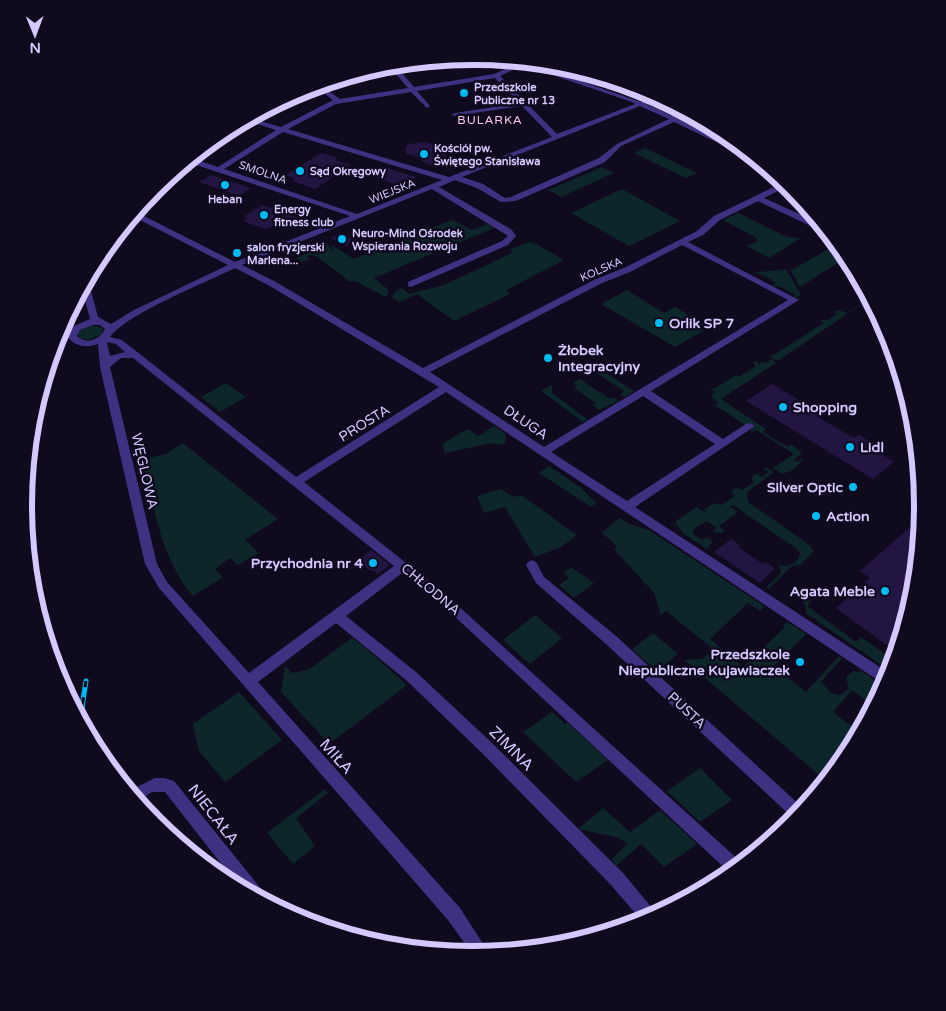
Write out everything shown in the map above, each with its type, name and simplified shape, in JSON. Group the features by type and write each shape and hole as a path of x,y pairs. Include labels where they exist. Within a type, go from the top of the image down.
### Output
{"street":[{"path":"219,169 282,129 337,100 496,76 514,67"},
{"path":"547,71 641,104 721,141"},
{"path":"397,72 427,106"},
{"path":"496,76 556,137"},
{"path":"324,91 337,100"},
{"name":"WIEJSKA","path":"103,324 137,312 234,265 647,101"},
{"path":"455,115 524,104"},
{"path":"257,122 480,186 504,200 513,199 602,160 619,144 673,120"},
{"name":"SMOLNA","path":"197,162 350,213 357,217"},
{"path":"411,284 504,243 512,236 434,186"},
{"name":"KOLSKA","path":"423,372 591,286 700,233 717,218 778,188"},
{"path":"758,198 810,222"},
{"name":"DŁUGA","path":"140,217 298,297 423,372 880,674"},
{"path":"543,452 794,300 682,242"},
{"path":"87,294 94,318 103,324"},
{"path":"88,300 84,320 73,332 72,338 94,347 104,364 115,357 135,354"},
{"path":"80,326 103,324"},
{"path":"87,343 103,338 103,324"},
{"name":"CHŁODNA","path":"103,338 117,340 403,566 477,628 730,863"},
{"name":"WĘGLOWA","path":"103,338 104,364 151,564 163,585"},
{"name":"PROSTA","path":"296,482 447,387"},
{"path":"644,391 722,444"},
{"path":"627,507 750,426"},
{"name":"PUSTA","path":"532,565 540,580 611,640 792,809"},
{"path":"248,682 403,566"},
{"name":"MIŁA","path":"163,585 454,914 476,946"},
{"name":"ZIMNA","path":"337,616 411,676 486,747 617,879 644,911"},
{"name":"NIECAŁA","path":"139,792 148,786 160,783 169,786 245,882"}],"green space":[{"path":"645,148 697,173 686,178 634,153"},
{"path":"602,167 614,173 561,197 548,190"},
{"path":"622,189 680,221 629,246 571,213"},
{"path":"738,213 787,237 801,238 769,258 746,246 758,241 755,237 723,220"},
{"path":"452,220 472,230 488,224 494,228 374,278 389,290 386,297 355,281 349,281 316,256 307,256 310,259 302,262 296,258 327,245 332,249 327,252 333,250 330,244 354,259"},
{"path":"530,242 564,260 506,290 510,294 454,321 417,294 399,302 392,297 395,292 402,288 409,294 444,285 512,253 511,249"},
{"path":"830,248 839,262 800,287 790,269 792,270"},
{"path":"786,269 801,295 795,298 796,295 779,286 771,286 776,283 767,277 751,273"},
{"name":"Orlik SP 7","path":"627,290 664,313 675,307 710,327 675,347 601,304"},
{"path":"863,303 778,361 770,357 824,323 820,320 828,320 837,314 835,311 839,310 847,313"},
{"path":"91,325 103,328 102,334 89,340 80,338 78,334 81,329"},
{"path":"772,359 776,363 721,399 766,429 763,432 788,447 791,444 802,453 794,460 797,462 804,457 800,463 791,471 784,473 780,473 773,468 794,454 756,430 753,432 750,430 753,427 745,425 715,405 718,403 711,395 715,392 709,388 714,389 736,375 739,377 756,366 753,363 755,361 760,365 761,362 765,363"},
{"path":"595,366 634,391 625,397 620,395 624,391 590,369"},
{"path":"580,379 610,399 614,397 618,401 599,410 593,405 596,403 574,388 577,386 573,383"},
{"path":"226,383 246,397 220,412 201,397"},
{"path":"552,385 552,393 587,419 583,422 541,391"},
{"path":"494,426 505,433 506,442 498,445 493,443 444,453 443,443 468,429 478,436"},
{"path":"183,443 278,519 245,540 259,553 238,565 230,558 215,569 223,577 193,596 173,566 166,549 141,460 165,454"},
{"path":"549,466 580,487 596,503 591,507 539,473"},
{"path":"763,468 774,472 747,492 748,502 807,543 814,551 800,565 792,566 769,589 766,587 780,574 781,569 778,564 785,566 795,562 800,553 797,549 733,505 730,506 738,512 719,526 725,531 722,533 713,532 717,528 707,521 695,528 692,533 702,540 707,537 711,540 712,543 707,549 684,534 676,524 676,521 696,507 708,514 704,510 715,503 722,505 735,496 732,493 733,489 742,490 754,482 751,478 756,473 762,477 768,472"},
{"path":"500,489 514,497 521,495 577,535 561,547 535,557 505,507 484,513 477,496"},
{"path":"619,518 629,524 649,530 764,606 760,611 748,603 710,639 743,667 784,628 783,626 787,622 806,634 773,667 806,692 839,656 842,658 821,682 831,693 840,695 849,689 846,677 853,671 859,673 860,670 877,682 867,702 852,690 833,712 853,727 820,776 684,660 702,659 713,649 666,611 661,615 654,593 614,549 617,546 602,533"},
{"path":"571,567 594,583 574,598 559,585 569,578 564,573"},
{"path":"801,600 811,601 807,606 856,642 861,637 887,655 883,666 807,614 805,605"},
{"path":"535,615 562,638 530,664 503,640"},
{"path":"653,633 678,654 657,671 632,649"},
{"path":"352,638 407,685 329,744 281,692 285,666 292,673 308,670"},
{"path":"239,692 282,740 225,782 199,751 193,724"},
{"path":"552,712 565,724 567,722 608,760 576,782 523,732"},
{"path":"700,768 732,800 700,822 667,791"},
{"path":"325,789 328,793 296,818 315,846 293,864 267,833"},
{"path":"603,808 630,832 660,810 697,844 664,867 641,844 616,866 612,859 628,843 615,837 578,829"}],"building":[{"name":"Kościół pw. Świętego Stanisława","path":"424,142 433,144 435,149 450,158 430,165 413,155 406,154 406,147 409,144"},
{"name":"Sąd Okręgowy","path":"322,153 351,165 315,189 292,181 296,179 285,175"},
{"path":"380,166 417,177 404,187 368,175"},
{"name":"Heban","path":"211,175 251,188 239,196 199,182"},
{"path":"262,205 299,218 265,229 243,221 247,218 243,217"},
{"name":"Neuro-Mind Ośrodek Wspierania Rozwoju","path":"340,233 355,241 345,246 330,238"},
{"path":"772,384 821,413 816,416 854,438 859,435 880,448 877,451 894,462 873,479 746,401"},
{"name":"Agata Meble","path":"909,528 913,530 905,591 890,647 836,608 870,578 860,571"},
{"path":"731,539 740,545 738,547 763,564 765,562 775,568 760,583 714,552"},
{"name":"Przychodnia nr 4","path":"371,550 390,565 378,574 357,561"}],"railway":[{"path":"82,707 86,681"}],"place":[{"name":"Przedszkole Publiczne nr 13","path":"464,93"},
{"name":"Kościół pw. Świętego Stanisława","path":"424,154"},
{"name":"Sąd Okręgowy","path":"300,171"},
{"name":"Heban","path":"225,185"},
{"name":"Energy fitness club","path":"264,215"},
{"name":"Neuro-Mind Ośrodek Wspierania Rozwoju","path":"342,239"},
{"name":"salon fryzjerski Marlena...","path":"237,253"},
{"name":"Orlik SP 7","path":"659,323"},
{"name":"Żłobek Integracyjny","path":"548,358"},
{"name":"Shopping","path":"783,407"},
{"name":"Lidl","path":"850,447"},
{"name":"Silver Optic","path":"853,487"},
{"name":"Action","path":"816,516"},
{"name":"Przychodnia nr 4","path":"373,563"},
{"name":"Agata Meble","path":"885,591"},
{"name":"Przedszkole Niepubliczne Kujawiaczek","path":"800,662"}],"district":[{"name":"BULARKA","path":"490,120"}]}
